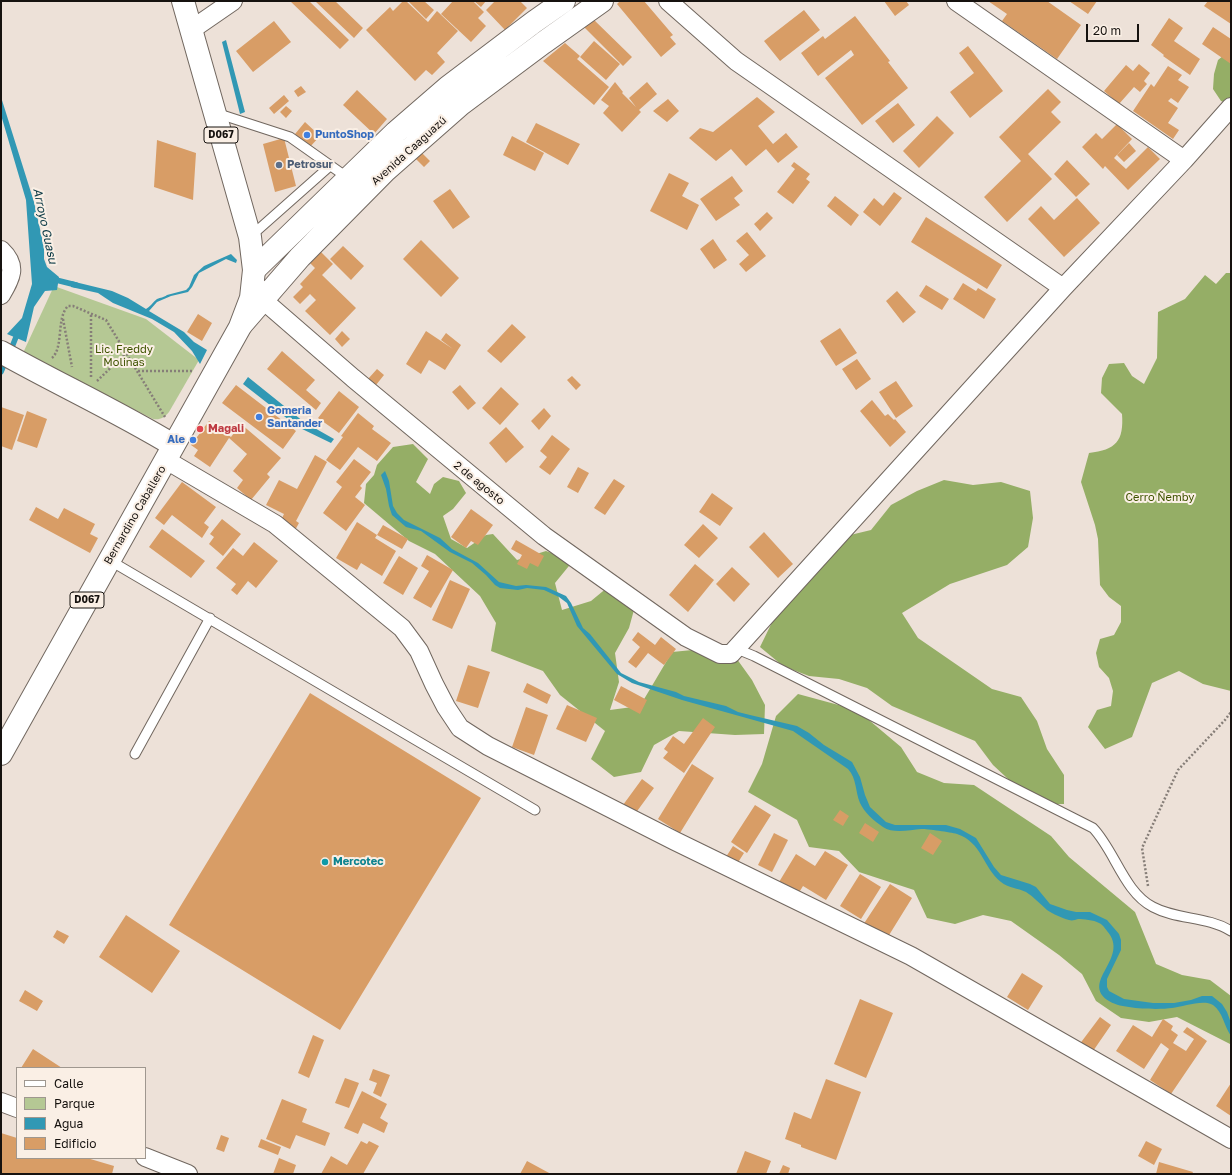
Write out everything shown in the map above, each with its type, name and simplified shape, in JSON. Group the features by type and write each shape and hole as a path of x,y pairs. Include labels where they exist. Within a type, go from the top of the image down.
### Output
{"main road":[{"name":"D067","path":"183,1 250,237 254,270"},
{"name":"Avenida Caaguazú","path":"254,270 396,132 448,86 564,1"},
{"name":"Avenida Caaguazú","path":"240,327 300,257 385,171 460,105 602,1"},
{"name":"Bernardino Caballero","path":"1,754 240,327 251,298 254,270"},
{"path":"1,352 151,432 170,452"}],"street":[{"path":"192,30 233,1"},
{"path":"668,1 736,61 1063,288"},
{"path":"956,1 1184,160"},
{"path":"737,649 1063,288 1231,108"},
{"path":"1,250 6,255 12,271 11,278 1,295"},
{"path":"254,270 263,300"},
{"name":"2 de agosto","path":"263,300 353,378 544,536 686,637 720,654 731,654 737,649"},
{"path":"170,452 275,524 402,628 419,651 446,707 460,728 488,746 674,841 911,956 1231,1140"},
{"path":"1,1102 16,1108"},
{"path":"146,1158 188,1174"}],"lane":[{"path":"215,113 290,137 348,178"},
{"path":"250,237 330,166"},
{"path":"109,560 535,810"},
{"path":"135,754 210,618"},
{"path":"737,649 754,656 1093,828 1102,837 1133,891 1152,907 1173,915 1222,925 1231,931"}],"path":[{"path":"33,370 51,359 56,353 63,316 65,309 68,306 73,306 106,320 165,417 151,432"},
{"path":"90,314 90,380"},
{"path":"63,316 74,379 70,388"},
{"path":"96,382 126,353"},
{"path":"137,371 192,372"},
{"path":"1152,907 1142,848 1178,770 1226,720 1231,712"}],"green space":[{"path":"1231,51 1231,105 1221,101 1213,89 1214,74 1218,60"},
{"name":"Cerro Ñemby","path":"1226,273 1231,273 1231,691 1203,684 1179,671 1152,683 1132,737 1105,749 1088,727 1097,710 1111,706 1113,691 1109,678 1099,667 1096,653 1100,639 1114,635 1121,622 1121,606 1109,597 1100,585 1098,539 1081,482 1089,453 1098,452 1112,446 1120,437 1122,414 1101,393 1102,378 1109,364 1124,363 1132,376 1144,384 1157,358 1158,312 1185,299 1205,275 1216,284"},
{"name":"Lic. Freddy Molinas","path":"54,286 146,319 199,360 169,412 165,416 160,419 153,419 23,353"},
{"path":"413,444 428,459 416,482 430,494 434,484 443,477 459,481 466,493 453,509 443,516 451,539 467,548 486,535 493,534 517,560 546,551 573,561 555,583 562,610 591,601 614,582 637,599 629,628 615,653 619,682 610,710 640,706 672,652 703,649 734,655 752,680 765,705 764,734 735,735 679,731 654,745 641,772 614,777 591,759 605,731 560,695 543,671 491,651 496,623 480,596 435,554 409,541 364,503 366,484 374,475 377,465 393,447"},
{"path":"944,480 973,485 1001,482 1030,491 1033,518 1028,547 1007,565 950,584 902,613 918,638 992,689 1021,697 1037,721 1047,749 1064,775 1064,804 1035,804 993,765 975,741 892,706 867,688 839,679 809,676 783,666 760,647 779,608 842,537 871,530 891,505 917,491"},
{"path":"798,694 857,710 901,747 917,772 944,783 974,785 1051,836 1069,857 1135,912 1156,964 1182,975 1210,980 1231,996 1231,1046 1230,1044 1177,1017 1149,1022 1121,1018 1096,1001 1082,974 1059,955 1011,921 983,915 955,924 927,918 914,890 859,872 839,851 809,847 797,820 748,792 762,764 776,716"}],"water":[{"path":"226,40 245,112 240,114 222,42"},
{"path":"1,97 34,202 44,247 44,259 47,267 59,277 57,290 45,291 34,307 26,342 7,334 22,318 32,284 26,200 1,115"},
{"path":"231,254 237,260 236,263 226,259 199,273 188,292 171,296 157,302 149,311 184,332 194,342 207,350 200,364 192,351 174,332 152,319 113,303 98,293 71,287 71,281 112,291 128,298 146,309 157,299 186,290 189,287 194,275 204,266"},
{"path":"248,377 304,422 334,439 331,443 298,427 243,384"},
{"path":"385,471 389,481 393,506 404,520 440,538 452,549 478,563 499,582 516,586 526,585 546,587 566,596 583,628 590,634 621,673 639,682 676,692 684,696 726,706 738,712 797,726 809,733 824,745 852,762 860,777 870,807 886,822 895,825 946,825 960,829 976,838 994,867 1001,875 1036,887 1050,904 1076,912 1090,912 1107,920 1119,934 1121,940 1121,950 1107,979 1107,987 1109,991 1124,999 1153,1003 1174,1003 1191,1000 1202,996 1212,996 1222,1004 1227,1012 1231,1023 1231,1036 1219,1011 1209,1003 1199,1003 1166,1009 1149,1009 1122,1006 1109,1001 1101,994 1099,986 1113,951 1113,941 1101,924 1088,920 1071,920 1061,917 1047,910 1026,892 1004,884 990,870 972,843 957,834 924,829 897,831 883,827 864,810 858,799 853,777 848,769 793,731 682,700 632,683 617,674 577,626 567,603 559,597 544,590 527,588 518,590 500,588 472,563 450,552 421,531 406,527 392,515 381,475"}],"building":[{"path":"290,1 309,1 349,40 340,49"},
{"path":"315,1 335,1 363,28 354,38"},
{"path":"403,1 406,1 428,22 437,11 458,31 437,53 445,62 432,75 426,70 415,81 366,30 390,7 393,11"},
{"path":"408,1 424,1 434,10 426,19"},
{"path":"453,1 473,1 484,12 478,18 486,26 471,42 441,14"},
{"path":"474,1 486,1 481,7"},
{"path":"495,1 520,1 527,8 505,30 486,10"},
{"path":"620,1 644,1 673,35 670,37 676,44 661,57 617,4"},
{"path":"884,1 906,1 909,5 895,16"},
{"path":"988,1 1047,1 1081,25 1057,59 1002,21 1007,14"},
{"path":"1069,1 1097,1 1088,14"},
{"path":"1208,1 1231,1 1231,24 1204,6"},
{"path":"804,10 820,30 780,61 764,41"},
{"path":"855,16 890,61 888,62 908,88 862,125 825,78 854,55 851,50 818,76 801,53 823,36 825,39"},
{"path":"591,17 632,57 623,66 582,25"},
{"path":"1169,18 1183,28 1174,41 1200,59 1190,75 1163,56 1164,55 1151,45"},
{"path":"274,21 291,42 253,72 236,51"},
{"path":"1213,27 1231,39 1231,64 1202,44"},
{"path":"594,41 620,64 606,80 580,57"},
{"path":"565,43 580,56 577,59 609,87 594,105 543,61"},
{"path":"968,46 1003,91 970,118 950,92 974,73 959,53"},
{"path":"1139,64 1150,73 1144,81 1147,84 1140,92 1134,87 1119,104 1104,91 1126,65 1133,71"},
{"path":"1168,66 1182,75 1178,80 1189,87 1178,103 1171,98 1168,101 1178,108 1168,123 1179,130 1173,139 1133,111 1151,84 1154,87"},
{"path":"615,82 623,92 622,93 636,107 629,98 647,82 657,94 639,110 641,112 622,132 603,113 609,106 601,100"},
{"path":"301,86 306,92 298,97 294,91"},
{"path":"1048,89 1061,102 1051,112 1061,122 1028,154 1052,179 1007,222 984,197 1021,161 999,137"},
{"path":"357,90 387,119 374,134 343,105"},
{"path":"284,95 289,101 274,114 269,108"},
{"path":"757,97 775,112 758,126 773,144 786,133 798,147 778,163 766,149 746,166 731,149 716,161 689,138 700,128 713,132"},
{"path":"668,99 679,111 667,122 653,111"},
{"path":"898,103 915,125 893,143 875,121"},
{"path":"286,106 292,111 286,118 280,112"},
{"path":"937,116 954,133 919,168 903,151"},
{"name":"PuntoShop","path":"305,122 320,136 309,148 295,134"},
{"path":"536,123 580,144 568,165 526,142"},
{"path":"1117,124 1132,139 1114,158 1126,169 1148,147 1160,159 1128,190 1105,166 1103,169 1082,147 1096,133 1102,139"},
{"path":"512,136 544,153 535,171 503,155"},
{"name":"Petrosur","path":"284,138 296,186 275,192 263,144"},
{"path":"157,140 196,153 193,200 154,187"},
{"path":"1129,143 1136,151 1124,162 1117,155"},
{"path":"421,152 430,161 424,167 415,158"},
{"path":"1067,160 1090,184 1076,197 1054,174"},
{"path":"794,162 810,174 806,179 810,182 793,204 777,192 795,169 791,166"},
{"path":"669,173 689,183 682,196 699,205 687,230 650,211"},
{"path":"732,176 743,191 734,198 740,205 716,221 700,199"},
{"path":"450,189 470,217 453,229 433,201"},
{"path":"894,192 902,198 880,226 863,212 874,198 883,206"},
{"path":"835,196 859,215 851,226 827,206"},
{"path":"1077,198 1100,223 1064,257 1028,219 1041,206 1054,220"},
{"path":"767,212 773,218 760,231 754,224"},
{"path":"926,217 1002,265 987,289 911,242"},
{"path":"747,232 766,256 746,272 739,264 749,255 736,241"},
{"path":"713,239 727,260 714,269 700,249"},
{"path":"421,240 459,278 441,297 403,259"},
{"path":"343,246 364,266 351,280 330,259"},
{"path":"321,252 333,264 322,275 356,308 330,335 305,311 316,300 310,294 300,304 293,297 303,287 300,284 315,268 310,263"},
{"path":"963,283 976,291 978,288 996,299 984,319 953,299"},
{"path":"926,285 949,299 942,310 919,296"},
{"path":"897,291 916,312 903,323 886,301"},
{"path":"198,314 212,323 202,341 187,332"},
{"path":"512,324 526,337 501,363 487,351"},
{"path":"840,328 857,353 836,366 820,341"},
{"path":"342,331 350,339 342,347 335,339"},
{"path":"426,331 453,349 441,340 446,333 461,345 445,370 429,360 421,374 406,364"},
{"path":"282,351 315,380 306,390 321,403 316,410 267,369"},
{"path":"857,359 871,379 856,390 842,369"},
{"path":"377,369 384,375 376,385 368,379"},
{"path":"572,376 581,385 576,390 567,380"},
{"path":"896,381 913,406 896,418 879,392"},
{"name":"Gomeria Santander","path":"236,385 296,431 283,449 222,403"},
{"path":"460,385 476,403 468,410 452,392"},
{"path":"501,387 519,404 500,425 482,408"},
{"path":"339,391 359,407 339,433 318,418"},
{"path":"872,400 885,416 888,414 894,420 895,419 906,432 890,447 860,411"},
{"path":"1,407 24,415 12,450 1,446"},
{"path":"544,408 551,416 539,430 531,421"},
{"path":"27,411 47,419 37,448 17,441"},
{"path":"358,413 374,426 372,429 391,443 377,461 358,447 340,470 326,460"},
{"path":"209,421 231,437 241,424 281,458 267,474 270,477 251,500 237,488 243,480 233,471 247,454 229,438 210,467 194,456 198,450 191,445"},
{"path":"506,427 524,447 506,463 489,443"},
{"path":"552,435 570,449 550,475 539,467 547,457 540,451"},
{"path":"315,455 327,462 296,521 299,523 294,532 281,520 284,514 266,505 279,480 297,489"},
{"path":"354,459 371,472 360,486 362,488 355,497 365,505 346,531 323,513 342,487 336,482"},
{"path":"578,467 589,473 578,493 567,487"},
{"path":"614,479 625,486 605,515 594,508"},
{"path":"182,482 216,507 204,523 209,527 202,538 172,515 164,525 155,518"},
{"path":"712,493 733,508 720,526 699,512"},
{"path":"36,507 58,519 64,508 95,524 90,534 98,538 90,553 29,520"},
{"path":"471,509 493,525 478,545 471,541 466,548 451,537"},
{"path":"222,519 241,534 223,556 209,544 214,537 210,534"},
{"path":"357,522 377,535 375,538 396,551 382,576 361,563 357,570 336,558"},
{"path":"703,524 718,538 699,558 684,545"},
{"path":"383,525 408,539 402,549 377,535"},
{"path":"162,529 205,561 191,578 149,547"},
{"path":"764,532 793,564 778,578 749,547"},
{"path":"516,540 544,556 538,567 530,563 527,569 517,564 522,555 511,549"},
{"path":"254,542 278,561 256,588 248,581 237,595 231,590 236,584 216,568 233,548 243,556"},
{"path":"427,555 453,570 431,608 413,598 429,571 421,566"},
{"path":"399,556 418,568 403,595 383,583"},
{"path":"695,564 714,580 688,612 669,595"},
{"path":"732,567 750,584 734,602 716,584"},
{"path":"450,580 470,589 452,629 432,620"},
{"path":"638,632 655,645 661,637 676,649 664,665 648,653 636,668 628,662 640,647 632,640"},
{"path":"468,665 490,672 478,708 456,701"},
{"path":"527,683 551,695 547,704 523,692"},
{"path":"621,686 647,700 640,714 614,700"},
{"name":"Mercotec","path":"310,693 481,798 340,1030 169,925"},
{"path":"567,705 597,718 586,742 556,729"},
{"path":"526,707 548,715 534,755 512,747"},
{"path":"703,718 715,727 684,773 663,758 668,752 664,749 673,736 684,744"},
{"path":"692,764 714,778 680,833 658,819"},
{"path":"642,779 654,788 635,814 623,805"},
{"path":"755,805 771,815 747,853 731,842"},
{"path":"840,810 849,816 843,826 833,820"},
{"path":"865,823 879,832 873,842 859,833"},
{"path":"774,833 788,840 772,872 758,865"},
{"path":"930,833 942,841 933,855 921,848"},
{"path":"733,846 744,853 737,864 724,860"},
{"path":"825,851 848,865 826,900 803,886 795,899 776,887 796,854 815,866"},
{"path":"860,874 881,887 861,919 840,906"},
{"path":"890,884 912,898 886,940 863,925"},
{"path":"126,915 180,951 152,993 99,957"},
{"path":"57,930 69,936 64,944 53,937"},
{"path":"1022,973 1043,986 1028,1010 1007,997"},
{"path":"25,990 43,1001 37,1011 19,1001"},
{"path":"860,999 893,1013 866,1078 834,1064"},
{"path":"1100,1017 1111,1025 1091,1054 1079,1045"},
{"path":"1163,1019 1173,1026 1171,1030 1178,1035 1173,1043 1186,1051 1194,1039 1183,1032 1187,1027 1207,1041 1171,1094 1150,1080 1169,1049 1161,1043 1144,1069 1116,1051 1133,1025 1152,1037"},
{"path":"313,1035 324,1040 309,1078 298,1073"},
{"path":"33,1049 60,1067 22,1067"},
{"path":"373,1069 390,1075 381,1097 373,1093 377,1083 369,1080"},
{"path":"345,1078 359,1083 349,1108 335,1103"},
{"path":"826,1079 861,1092 836,1160 801,1147 801,1145 785,1139 794,1112 811,1119"},
{"path":"1231,1083 1231,1116 1216,1106"},
{"path":"362,1091 387,1104 380,1118 388,1123 384,1133 363,1123 358,1134 344,1128"},
{"path":"282,1099 307,1109 302,1122 330,1133 325,1146 296,1135 290,1149 266,1139"},
{"path":"1,1133 16,1138 16,1159 90,1159 114,1166 112,1174 1,1174"},
{"path":"221,1135 229,1138 224,1152 216,1149"},
{"path":"261,1139 281,1147 278,1155 258,1147"},
{"path":"361,1141 367,1144 369,1141 379,1146 363,1174 321,1174 331,1156 347,1165"},
{"path":"1146,1141 1162,1149 1154,1165 1138,1156"},
{"path":"745,1151 771,1161 766,1174 736,1174"},
{"path":"279,1158 296,1165 293,1174 273,1174"},
{"path":"527,1161 551,1174 520,1174"},
{"path":"1159,1162 1193,1172 1192,1174 1156,1174"},
{"path":"783,1165 790,1168 788,1174 779,1174"}],"waterway":[{"path":"52,279 76,285"},
{"name":"Arroyo Guasu","path":"10,352 18,332"},
{"name":"Arroyo Guasu","path":"1,372 6,360"}],"place":[{"name":"PuntoShop","path":"307,135"},
{"name":"Petrosur","path":"279,165"},
{"name":"Gomeria Santander","path":"259,417"},
{"name":"Magali","path":"200,429"},
{"name":"Ale","path":"193,440"},
{"name":"Mercotec","path":"325,862"}]}
